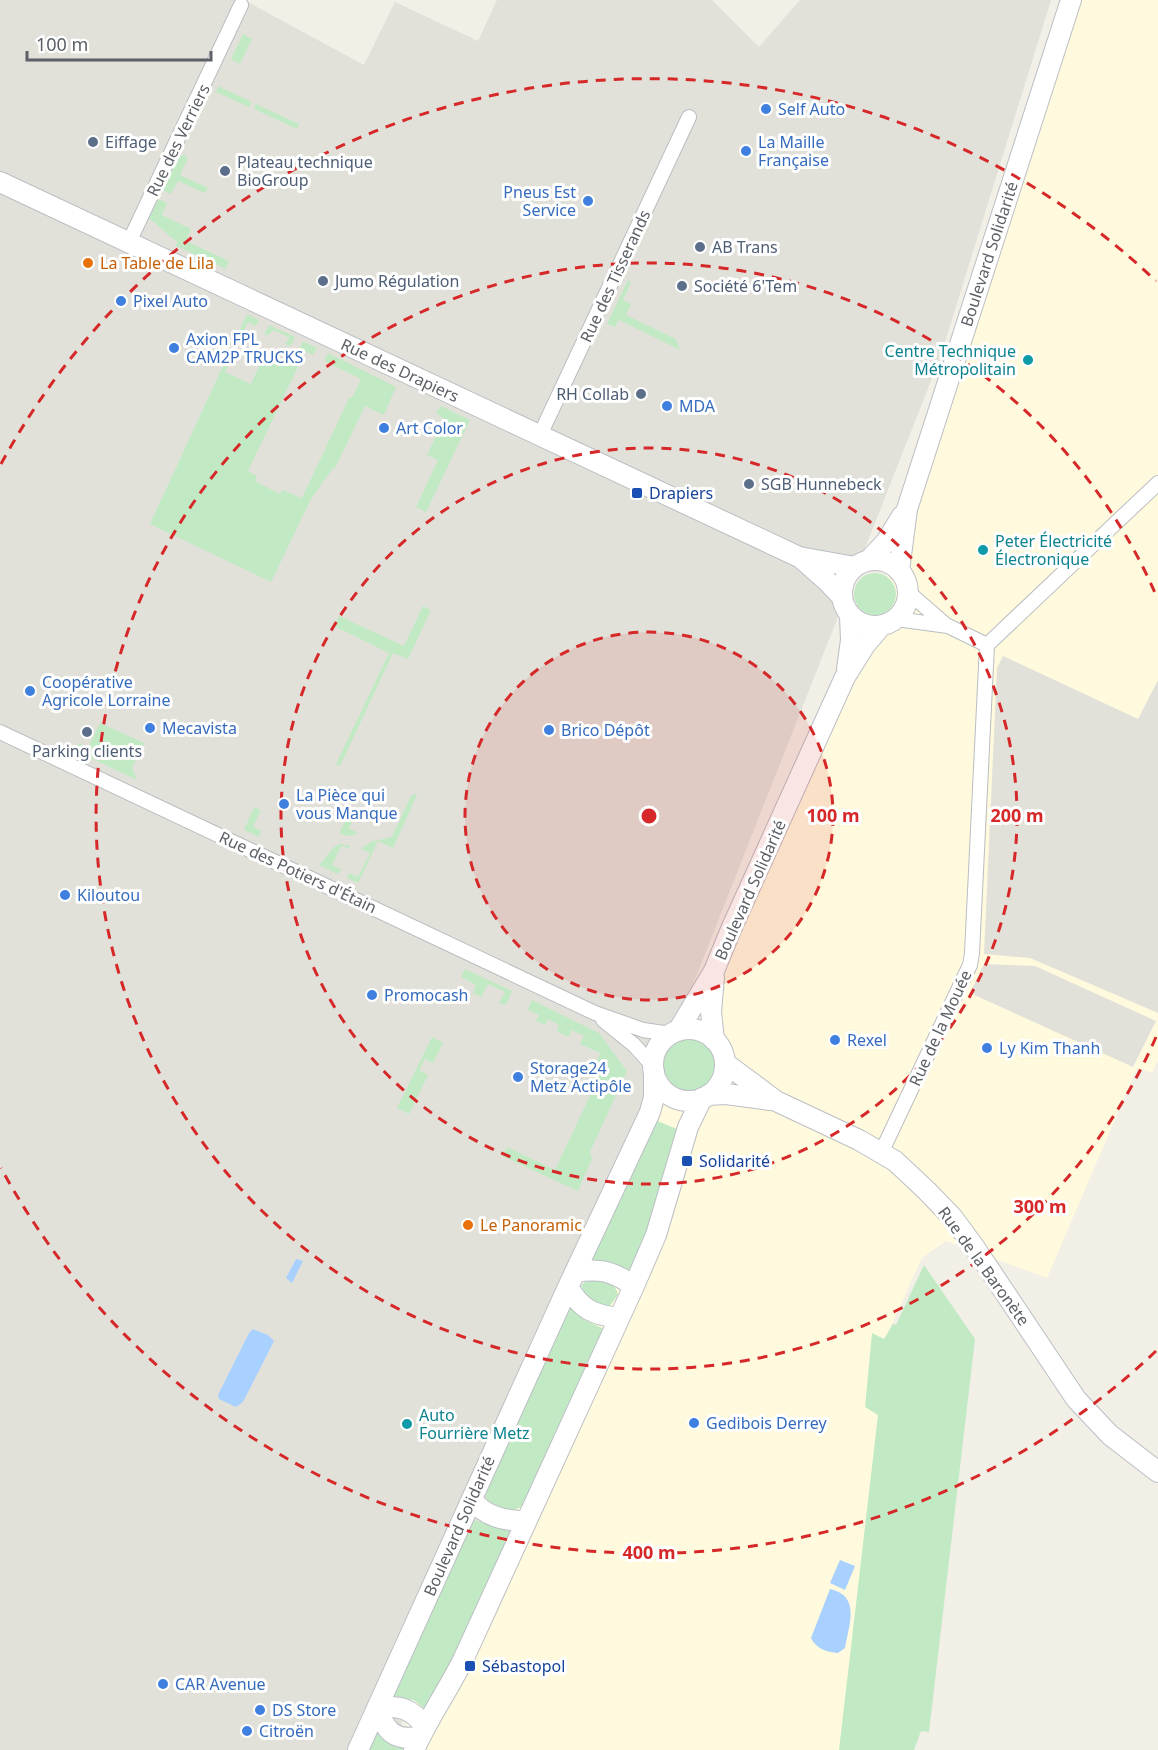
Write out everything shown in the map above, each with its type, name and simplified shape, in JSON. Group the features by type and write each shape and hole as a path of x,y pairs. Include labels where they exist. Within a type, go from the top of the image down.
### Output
{"main road":[{"name":"Boulevard Solidarité","path":"899,571 907,508 1071,0"},
{"name":"Rue des Drapiers","path":"0,182 800,557 827,581 846,606"},
{"name":"Boulevard Solidarité","path":"861,564 886,542 907,508"},
{"name":"Rue des Drapiers","path":"800,557 861,564"},
{"path":"879,561 890,564 899,571 907,585 908,592 902,611 889,622 864,624 846,606 843,586 847,576 861,564 879,561"},
{"name":"Boulevard Solidarité","path":"845,677 851,640 846,606"},
{"name":"Boulevard Solidarité","path":"675,1033 714,971 845,677 866,645 889,622"},
{"name":"Boulevard Solidarité","path":"714,971 711,1012 714,1040"},
{"path":"420,1738 464,1660 634,1286 656,1235 688,1127 705,1097 719,1084 724,1063 722,1051 714,1040 700,1031 675,1033 658,1047 653,1068 658,1084 672,1097 690,1101 705,1097"},
{"name":"Rue de la Baronète","path":"724,1063 776,1101 858,1140 906,1171 953,1218 1009,1297 1076,1399 1110,1435 1158,1472"},
{"name":"Boulevard Solidarité","path":"358,1750 571,1280 650,1113 654,1097 653,1068"},
{"name":"Rue de la Baronète","path":"705,1097 726,1094 776,1101"},
{"path":"618,1318 600,1316 584,1307 575,1298 571,1280 602,1270 616,1274 634,1286"},
{"path":"472,1499 477,1507 492,1516 510,1521 526,1521"},
{"path":"401,1707 417,1716 420,1738 407,1739 392,1732 382,1722 377,1708 401,1707"}],"street":[{"name":"Rue des Verriers","path":"129,242 241,5"},
{"name":"Rue des Tisserands","path":"540,435 689,117"},
{"path":"908,592 948,626 987,645 1158,483"},
{"path":"889,622 948,626"},
{"name":"Rue de la Mouée","path":"881,1153 970,965 987,645"},
{"name":"Rue des Potiers d'Étain","path":"0,732 595,1013 643,1030 675,1033"},
{"name":"Rue des Potiers d'Étain","path":"595,1013 634,1045 653,1068"}],"shaded area":[{"path":"0,0 244,0 364,65 395,2 478,41 497,0 712,0 759,47 800,0 1051,0 940,358 391,1750 0,1750"},
{"path":"1080,0 1158,0 1158,1061 1152,1073 1137,1068 1047,1278 946,1241 922,1258 887,1335 844,1750 396,1750 877,591 911,533"},
{"path":"1003,656 1138,719 1158,680 1158,1013 1030,958 984,954 997,668"},
{"path":"984,964 1035,966 1156,1021 1133,1067 970,993"}],"green space":[{"path":"243,34 252,39 240,64 231,59"},
{"path":"218,86 252,102 249,107 216,92"},
{"path":"256,104 299,124 297,129 254,109"},
{"path":"185,155 188,158 180,175 208,188 205,193 178,181 171,194 163,190 179,156"},
{"path":"158,199 167,203 162,215 191,229 186,241 229,261 226,269 176,246 177,241 149,219"},
{"path":"628,280 631,282 623,300 631,304 626,315 676,339 680,350 619,320 615,327 607,324"},
{"path":"247,314 259,320 256,326 248,322 225,372 251,384 265,353 292,366 303,341 317,348 313,355 305,352 248,471 257,476 255,481 280,494 282,490 302,498 349,398 353,396 361,379 326,362 325,358 328,353 396,387 384,415 365,406 335,468 311,499 271,582 150,524"},
{"path":"269,325 295,337 291,346 285,344 290,338 274,330 264,335"},
{"path":"441,406 470,420 426,512 416,507 438,460 427,455 444,419 436,413"},
{"path":"875,573 890,579 896,594 890,609 875,615 860,609 854,594 860,579"},
{"path":"423,606 431,610 408,659 393,653 340,766 336,764 389,653 334,626 339,616 404,646"},
{"path":"100,723 144,743 132,768 137,780 76,751 79,743 88,747"},
{"path":"417,795 393,848 378,841 358,883 347,878 349,873 358,877 370,853 361,849 370,842 392,837 411,796"},
{"path":"254,807 261,810 253,827 261,831 259,837 244,830"},
{"path":"347,817 353,820 349,828 358,833 349,836 341,834 340,831"},
{"path":"340,844 350,846 350,848 341,846 332,865 341,869 338,874 319,865 334,847"},
{"path":"465,969 512,991 506,1005 499,1003 505,992 488,984 481,997 473,993 476,985 461,977"},
{"path":"532,1000 599,1033 627,1071 590,1152 592,1159 578,1191 502,1156 507,1147 555,1170 604,1066 597,1061 600,1053 580,1044 584,1036 572,1030 568,1037 557,1031 559,1025 548,1019 545,1025 536,1021 539,1015 528,1010"},
{"path":"432,1037 443,1043 433,1063 425,1059 419,1070 428,1075 409,1114 397,1108"},
{"path":"689,1039 699,1041 708,1047 714,1056 716,1066 714,1076 708,1085 699,1091 689,1093 679,1091 670,1085 664,1076 662,1066 664,1056 670,1047 679,1041"},
{"path":"655,1120 679,1130 648,1234 633,1271 607,1263 595,1263 588,1259"},
{"path":"924,1265 975,1339 929,1732 921,1731 914,1750 839,1750 878,1415 865,1407 872,1333 884,1339 893,1324 896,1325"},
{"path":"588,1280 603,1281 614,1286 618,1295 609,1307 599,1305 588,1298 581,1285"},
{"path":"570,1305 585,1320 606,1330 527,1504 508,1513 486,1498 488,1482"},
{"path":"471,1520 505,1526 514,1533 428,1712 414,1700 391,1695"},
{"path":"377,1727 410,1748 409,1750 366,1750"}],"water":[{"path":"296,1259 303,1261 292,1283 286,1278"},
{"path":"253,1329 268,1335 274,1341 243,1402 236,1407 219,1399 218,1395"},
{"path":"840,1560 855,1566 845,1590 830,1583"},
{"path":"830,1589 846,1598 851,1612 845,1648 838,1653 822,1649 811,1638"}],"place":[{"name":"Self Auto","path":"766,109"},
{"name":"Eiffage","path":"93,142"},
{"name":"La Maille Française","path":"746,151"},
{"name":"Plateau technique BioGroup","path":"225,171"},
{"name":"Pneus Est Service","path":"588,201"},
{"name":"AB Trans","path":"700,247"},
{"name":"La Table de Lila","path":"88,263"},
{"name":"Jumo Régulation","path":"323,281"},
{"name":"Société 6'Tem","path":"682,286"},
{"name":"Pixel Auto","path":"121,301"},
{"name":"Axion FPL CAM2P TRUCKS","path":"174,348"},
{"name":"Centre Technique Métropolitain","path":"1028,360"},
{"name":"RH Collab","path":"641,394"},
{"name":"MDA","path":"667,406"},
{"name":"Art Color","path":"384,428"},
{"name":"SGB Hunnebeck","path":"749,484"},
{"name":"Drapiers","path":"637,493"},
{"name":"Peter Électricité Électronique","path":"983,550"},
{"name":"Coopérative Agricole Lorraine","path":"30,691"},
{"name":"Mecavista","path":"150,728"},
{"name":"Brico Dépôt","path":"549,730"},
{"name":"Parking clients","path":"87,732"},
{"name":"La Pièce qui vous Manque","path":"284,804"},
{"name":"Kiloutou","path":"65,895"},
{"name":"Promocash","path":"372,995"},
{"name":"Rexel","path":"835,1040"},
{"name":"Ly Kim Thanh","path":"987,1048"},
{"name":"Storage24 Metz Actipôle","path":"518,1077"},
{"name":"Solidarité","path":"687,1161"},
{"name":"Le Panoramic","path":"468,1225"},
{"name":"Gedibois Derrey","path":"694,1423"},
{"name":"Auto Fourrière Metz","path":"407,1424"},
{"name":"Sébastopol","path":"470,1666"},
{"name":"CAR Avenue","path":"163,1684"},
{"name":"DS Store","path":"260,1710"},
{"name":"Citroën","path":"247,1731"}]}
